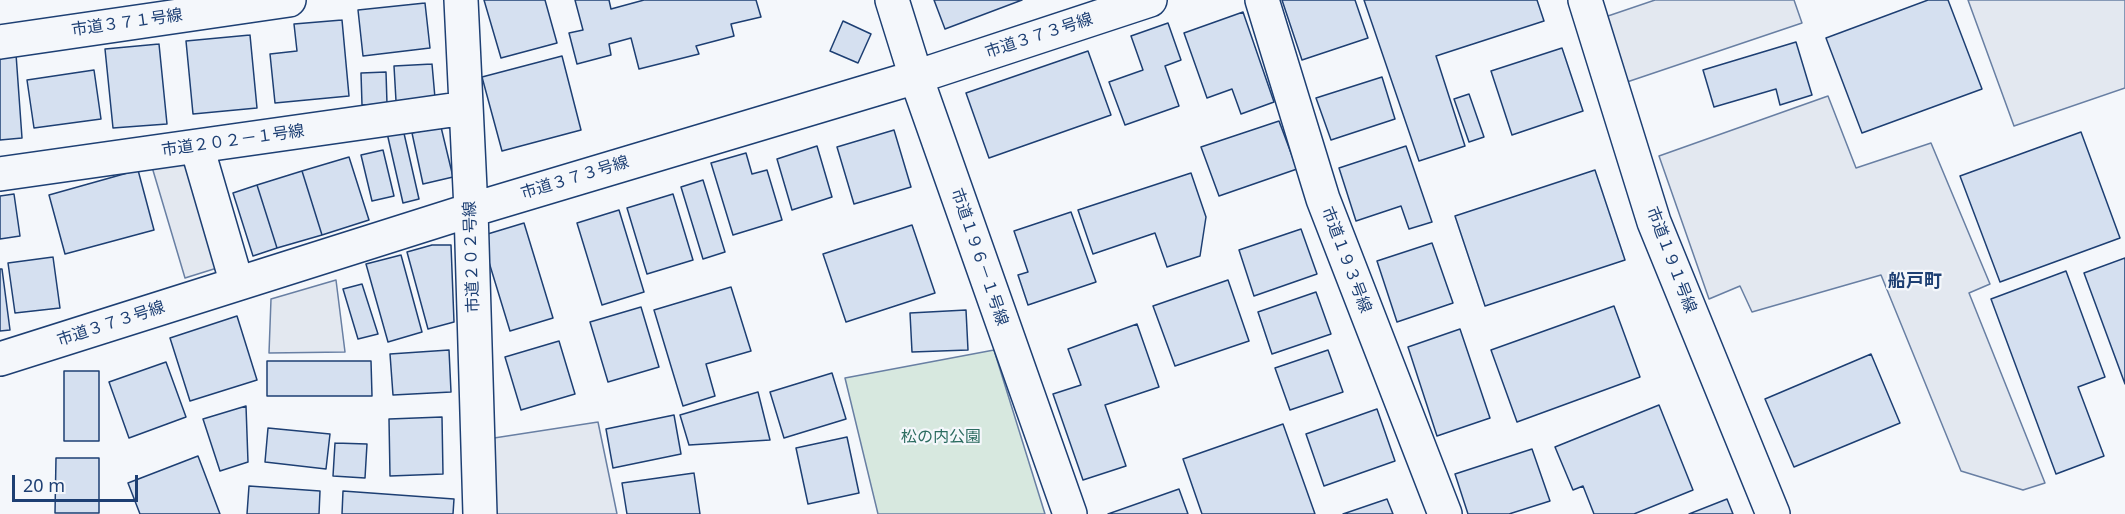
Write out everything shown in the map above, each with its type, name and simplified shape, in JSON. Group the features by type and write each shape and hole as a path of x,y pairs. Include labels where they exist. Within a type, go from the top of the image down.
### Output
{"street":[{"name":"市道３７１号線","path":"0,42 289,0"},
{"name":"市道２０２号線","path":"461,0 471,210 480,514"},
{"name":"市道１９６－１号線","path":"892,0 916,77 1070,514"},
{"name":"市道３７３号線","path":"0,359 471,210 916,77 1150,0"},
{"name":"市道１９３号線","path":"1262,0 1323,199 1445,514"},
{"name":"市道１９１号線","path":"1585,0 1654,222 1773,514"},
{"name":"市道２０２－１号線","path":"0,174 466,108"},
{"path":"197,147 237,284"}],"green space":[{"name":"松の内公園","path":"994,350 1045,514 878,514 845,378"}],"shaded area":[{"path":"1655,0 1794,0 1802,23 1627,82 1605,17"},
{"path":"1968,0 2125,0 2125,88 2014,126"},
{"path":"1828,96 1856,168 1931,143 1990,284 1969,293 2045,483 2023,490 1961,471 1881,275 1752,312 1740,286 1709,299 1659,156"},
{"path":"183,157 217,268 185,278 152,167"},
{"path":"336,280 345,352 269,353 271,299"},
{"path":"598,422 617,514 496,514 494,438"}],"building":[{"path":"484,0 545,0 557,43 501,58"},
{"path":"575,0 609,0 611,9 644,0 756,0 761,17 731,24 734,36 696,46 699,54 639,69 631,38 609,44 611,55 577,64 569,33 583,30"},
{"path":"934,0 1022,0 945,29"},
{"path":"1282,0 1355,0 1368,38 1302,60"},
{"path":"1364,0 1537,0 1544,21 1436,56 1465,146 1419,161"},
{"path":"1928,0 1948,0 1982,89 1862,133 1826,38"},
{"path":"425,3 430,48 363,56 358,10"},
{"path":"1243,12 1274,102 1241,114 1232,89 1207,98 1184,33"},
{"path":"342,20 349,96 275,103 270,54 297,51 294,24"},
{"path":"843,21 871,34 858,63 830,51"},
{"path":"1168,23 1181,60 1165,66 1179,106 1125,125 1109,82 1143,70 1131,36"},
{"path":"250,35 257,108 193,114 186,41"},
{"path":"1796,42 1812,95 1780,105 1776,89 1714,107 1703,70"},
{"path":"159,44 167,124 113,128 105,49"},
{"path":"1562,48 1583,111 1512,135 1491,71"},
{"path":"1088,51 1111,115 989,158 966,93"},
{"path":"16,54 22,138 0,140 0,56"},
{"path":"562,56 581,130 502,151 482,77"},
{"path":"432,64 435,98 396,101 394,66"},
{"path":"94,70 101,119 34,128 27,80"},
{"path":"386,72 387,104 362,105 361,73"},
{"path":"1382,77 1395,119 1331,140 1316,98"},
{"path":"1469,94 1484,137 1469,142 1454,99"},
{"path":"1279,121 1297,169 1219,196 1201,147"},
{"path":"441,127 453,177 423,184 412,133"},
{"path":"403,129 419,199 403,203 387,133"},
{"path":"894,130 911,187 854,204 837,147"},
{"path":"2081,132 2120,238 2000,282 1960,176"},
{"path":"817,146 832,197 792,210 777,159"},
{"path":"1406,146 1432,222 1409,229 1401,206 1356,221 1339,168"},
{"path":"383,150 394,196 372,201 361,155"},
{"path":"746,153 752,174 767,170 782,220 733,235 711,163"},
{"path":"349,157 369,220 322,235 302,171"},
{"path":"138,170 154,230 65,254 49,195"},
{"path":"1595,170 1625,260 1485,306 1455,216"},
{"path":"302,171 322,235 277,248 257,185"},
{"path":"1191,173 1206,217 1200,256 1167,267 1155,233 1093,254 1078,210"},
{"path":"703,180 725,252 703,259 681,187"},
{"path":"257,185 277,248 253,256 233,193"},
{"path":"14,194 20,236 0,239 0,196"},
{"path":"673,194 693,260 647,274 627,208"},
{"path":"619,210 644,292 602,305 577,223"},
{"path":"1071,212 1096,282 1028,305 1018,275 1028,272 1014,231"},
{"path":"524,223 553,318 510,331 481,236"},
{"path":"912,225 935,293 846,322 823,254"},
{"path":"1301,229 1317,274 1254,296 1239,250"},
{"path":"1432,243 1453,303 1397,322 1377,261"},
{"path":"432,245 451,245 454,322 428,329 407,252"},
{"path":"401,255 422,332 388,342 366,264"},
{"path":"53,257 60,308 15,313 8,263"},
{"path":"2125,258 2125,384 2084,273"},
{"path":"0,269 2,269 10,330 0,331"},
{"path":"2066,271 2105,377 2078,387 2104,456 2056,474 1991,299"},
{"path":"1228,280 1249,341 1175,366 1153,306"},
{"path":"362,284 378,334 358,339 343,289"},
{"path":"731,287 751,351 706,364 715,396 683,406 654,310"},
{"path":"1316,292 1331,334 1272,354 1258,312"},
{"path":"1614,306 1640,377 1517,422 1491,350"},
{"path":"641,307 659,367 608,382 590,322"},
{"path":"966,310 968,350 912,352 910,313"},
{"path":"237,316 257,380 190,401 170,338"},
{"path":"1137,324 1159,387 1105,405 1126,466 1083,480 1053,394 1081,385 1068,349"},
{"path":"1460,329 1490,418 1437,436 1408,347"},
{"path":"559,341 575,394 521,410 505,357"},
{"path":"449,350 451,392 393,395 390,354"},
{"path":"1328,350 1343,392 1290,410 1275,368"},
{"path":"1871,354 1900,423 1794,467 1765,399"},
{"path":"267,361 371,361 372,396 267,396"},
{"path":"166,362 186,417 129,438 109,382"},
{"path":"64,371 99,371 99,441 64,441"},
{"path":"832,373 846,419 784,438 770,392"},
{"path":"758,392 770,440 689,445 680,415"},
{"path":"1659,405 1693,490 1634,514 1594,514 1583,486 1573,490 1555,447"},
{"path":"246,406 248,462 220,471 203,419"},
{"path":"1377,409 1395,461 1324,486 1306,434"},
{"path":"674,415 681,454 613,468 606,429"},
{"path":"442,417 443,474 390,476 389,419"},
{"path":"1283,424 1315,514 1202,514 1183,459"},
{"path":"268,428 330,434 326,469 265,462"},
{"path":"847,437 859,493 808,504 796,448"},
{"path":"335,443 367,444 365,478 333,476"},
{"path":"1532,449 1550,501 1509,514 1468,514 1455,474"},
{"path":"198,456 220,514 140,514 128,483"},
{"path":"56,458 99,458 99,513 55,513"},
{"path":"694,473 700,514 627,514 622,483"},
{"path":"249,486 320,491 319,514 247,514"},
{"path":"1179,489 1188,514 1108,514"},
{"path":"343,491 454,499 453,514 342,514"},
{"path":"1387,499 1393,514 1343,514"},
{"path":"1727,499 1733,514 1689,514"}],"district":[{"name":"船戸町","path":"1915,282"}]}
